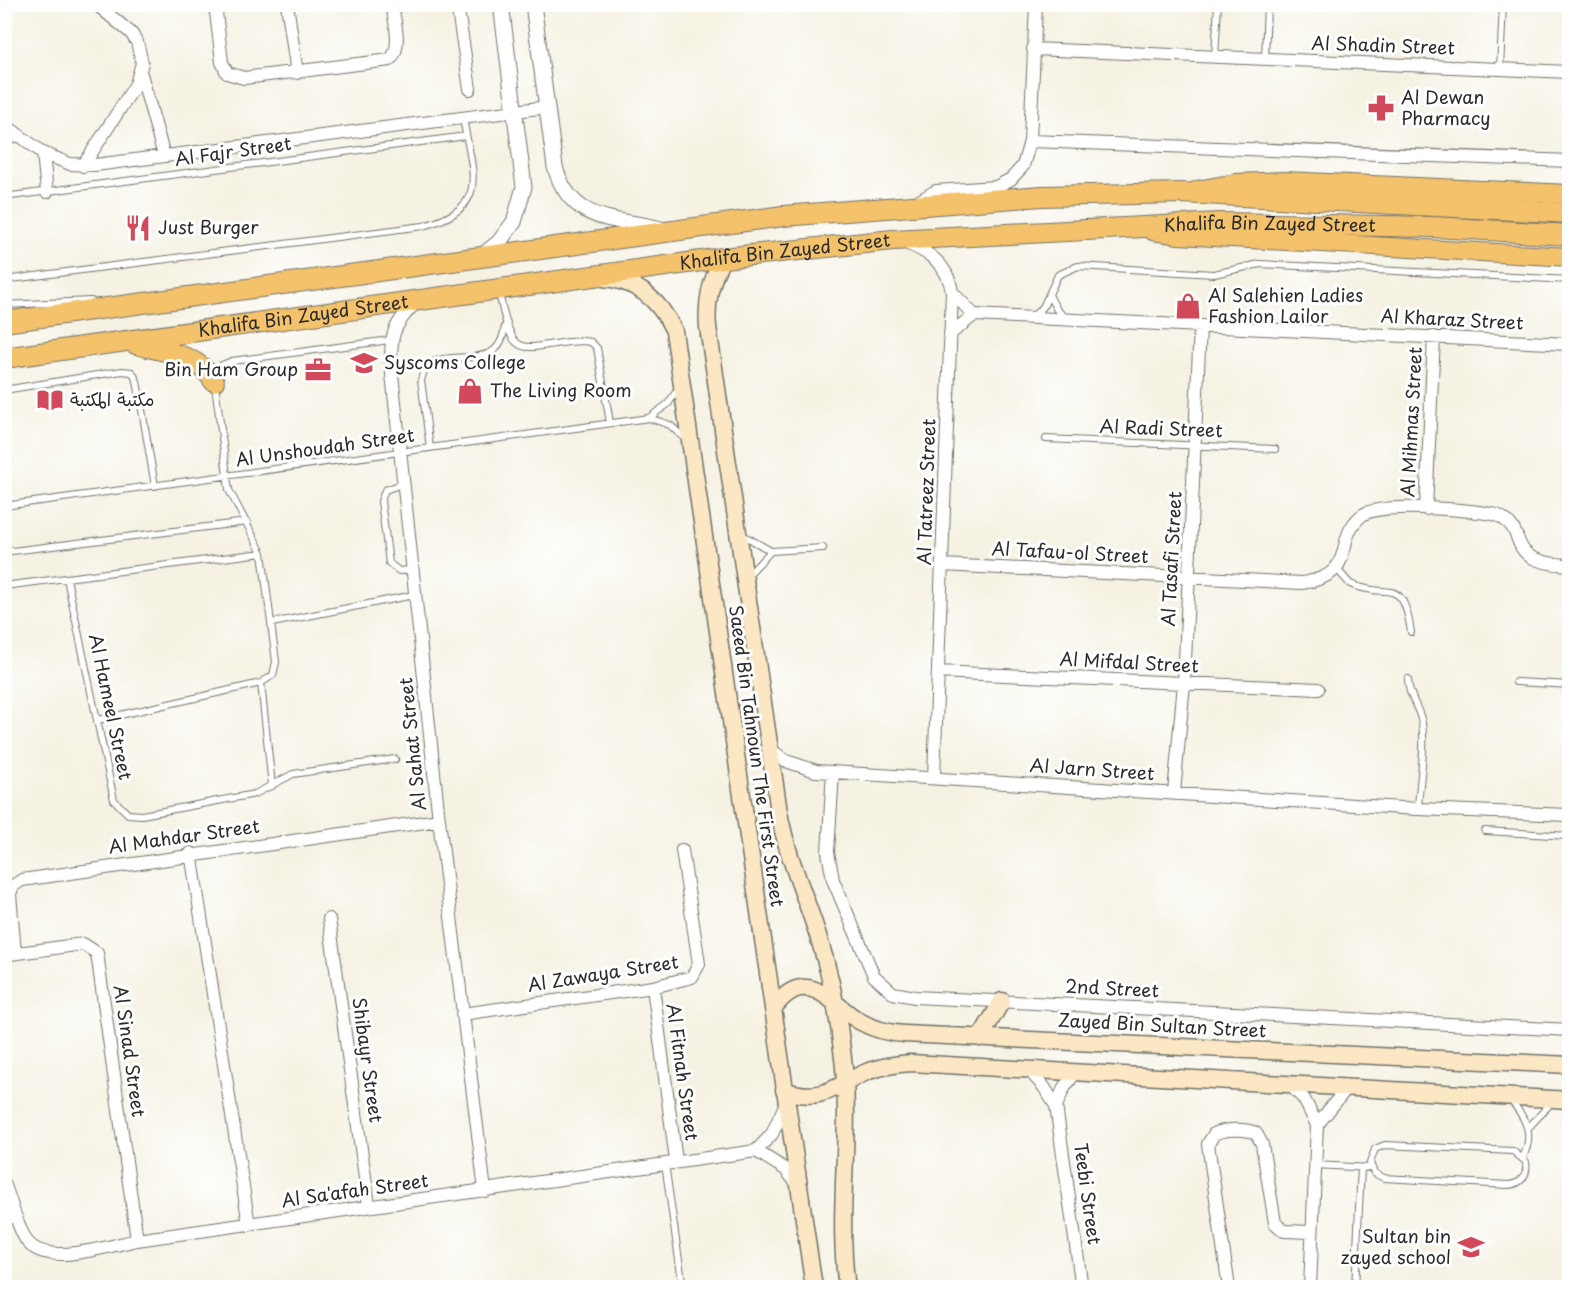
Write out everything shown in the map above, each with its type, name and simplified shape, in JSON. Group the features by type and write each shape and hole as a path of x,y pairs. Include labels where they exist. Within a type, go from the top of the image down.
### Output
{"highway":[{"name":"Khalifa Bin Zayed Street","path":"4,322 783,216 910,208 1042,196 1182,193 1569,213"},
{"name":"Khalifa Bin Zayed Street","path":"4,358 723,258 893,240 1131,226 1266,223 1434,227 1569,235"},
{"path":"128,342 192,360 208,372 214,381"}],"main road":[{"path":"1182,193 1236,183 1284,181 1569,194"},
{"path":"1131,226 1179,235 1569,257"},
{"name":"Saeed Bin Tahnoun The First Street","path":"723,258 711,285 706,313 784,838 797,881 820,941 834,1000 846,1084 848,1143 843,1234 848,1287"},
{"name":"Saeed Bin Tahnoun The First Street","path":"596,277 631,285 660,306 674,331 682,373 814,1287"},
{"name":"Zayed Bin Sultan Street","path":"773,1009 785,996 802,989 819,990 860,1022 881,1030 904,1034 1569,1065"},
{"path":"981,1038 1002,1001"},
{"path":"785,1096 816,1096 870,1071 898,1064 1563,1099"}],"street":[{"path":"96,4 137,42 141,52 141,74 164,156"},
{"path":"215,4 222,62 228,73 244,78 390,60 395,56 397,45 392,4"},
{"path":"287,4 297,73"},
{"path":"457,4 470,89"},
{"path":"482,256 507,233 522,199 523,174 501,4"},
{"path":"533,4 555,167 563,188 577,205 606,219 668,230"},
{"path":"910,208 936,191 987,189 1004,183 1023,166 1030,141 1036,4"},
{"name":"Al Shadin Street","path":"1033,49 1569,72"},
{"path":"83,166 141,74"},
{"path":"4,124 43,153 70,164 83,166 547,107"},
{"path":"1030,141 1569,161"},
{"path":"43,153 47,192"},
{"name":"Al Tatreez Street","path":"893,240 914,246 938,261 948,275 952,292 934,777"},
{"path":"950,334 974,315 952,292"},
{"path":"390,340 400,320 418,301"},
{"name":"Al Kharaz Street","path":"974,315 1569,344"},
{"name":"Al Tasafi Street","path":"1174,793 1184,683 1200,326"},
{"name":"Al Mihmas Street","path":"1426,509 1434,337"},
{"name":"Al Sahat Street","path":"390,340 402,484 439,820 485,1191"},
{"path":"1336,568 1344,554 1350,530 1365,513 1385,507 1497,515 1507,521 1522,550 1530,558 1546,564 1569,565"},
{"name":"Al Tafau-ol Street","path":"942,565 1302,583 1322,578 1336,568"},
{"name":"Al Mifdal Street","path":"938,672 1318,689"},
{"name":"Al Jarn Street","path":"770,748 796,766 833,772 1418,809 1569,815"},
{"name":"2nd Street","path":"833,772 828,862 833,880 874,976 886,989 900,995 1569,1030"},
{"name":"Al Mahdar Street","path":"10,954 9,894 22,880 439,820"},
{"name":"Al Zawaya Street","path":"462,1014 653,987 692,977 699,964 682,850"},
{"path":"192,854 249,1225"},
{"name":"Shibayr Street","path":"329,919 369,1206"},
{"name":"Al Sinad Street","path":"10,954 83,944 97,953 137,1240"},
{"name":"Al Fitnah Street","path":"653,987 670,1162"},
{"name":"Teebi Street","path":"1029,1070 1044,1087 1056,1106 1082,1287"},
{"path":"1056,1106 1064,1088 1075,1073"},
{"path":"1290,1085 1304,1099 1317,1125 1310,1287"},
{"path":"1317,1125 1346,1089"},
{"path":"785,1096 778,1124 756,1151 785,1169 800,1187"},
{"path":"1229,1287 1208,1144 1214,1134 1222,1131 1248,1130 1256,1133 1262,1144 1275,1223 1284,1231 1312,1232"},
{"name":"Al Sa'afah Street","path":"4,1183 26,1239 39,1251 57,1255 137,1240 756,1151"}],"lane":[{"path":"1215,57 1218,4"},
{"path":"1265,59 1267,4"},
{"path":"1481,4 1503,5 1500,69"},
{"path":"4,280 441,222 460,211 471,193 473,180 463,118"},
{"name":"Al Fajr Street","path":"4,196 466,136"},
{"path":"4,141 23,138"},
{"path":"1027,318 1043,307 1058,275 1078,266 1214,274 1260,264 1569,280"},
{"path":"498,289 506,326 513,338 530,349 583,341 591,342 597,348 610,423"},
{"path":"1049,295 1057,310 1071,320"},
{"path":"4,305 146,302"},
{"path":"430,448 421,380 425,367 436,361 488,354 501,344 506,326"},
{"path":"98,720 261,683 273,675 276,669 262,553 234,501 226,477 214,381 218,369 227,362 390,340"},
{"path":"4,390 122,371 132,372 137,381 155,486"},
{"path":"649,418 675,395 682,373"},
{"path":"649,418 670,425 693,451"},
{"name":"Al Unshoudah Street","path":"4,506 649,418"},
{"name":"Al Radi Street","path":"1046,439 1275,449"},
{"path":"402,484 383,493 382,512 388,563 399,571 412,570"},
{"path":"4,552 247,522"},
{"path":"738,532 771,550 823,548"},
{"path":"745,579 771,550"},
{"path":"4,586 262,553"},
{"path":"1336,568 1350,584 1391,591 1399,595 1407,608 1412,632"},
{"name":"Al Hameel Street","path":"67,579 114,800 128,814 141,815 255,794 293,774 395,759"},
{"path":"272,623 414,595"},
{"path":"1408,679 1410,696 1419,713 1422,729 1418,809"},
{"path":"1516,682 1569,685"},
{"path":"261,683 272,786"},
{"path":"1485,831 1569,836"},
{"path":"1508,1096 1529,1127 1528,1144 1523,1157"},
{"path":"1529,1127 1563,1099"},
{"path":"1315,1165 1371,1168 1384,1178 1508,1185 1519,1182 1526,1173 1526,1162 1523,1157 1513,1151 1385,1145 1372,1153 1371,1168"},
{"path":"670,1162 683,1287"},
{"path":"1355,1287 1361,1168"}],"place":[{"name":"Al Dewan Pharmacy","path":"1381,108"},
{"name":"Just Burger","path":"138,228"},
{"name":"Al Salehien Ladies Fashion Lailor","path":"1188,306"},
{"name":"Syscoms College","path":"364,363"},
{"name":"Bin Ham Group","path":"318,370"},
{"name":"The Living Room","path":"470,391"},
{"name":"مكتبة المكتبة","path":"50,400"},
{"name":"Sultan bin zayed school","path":"1471,1247"}]}
